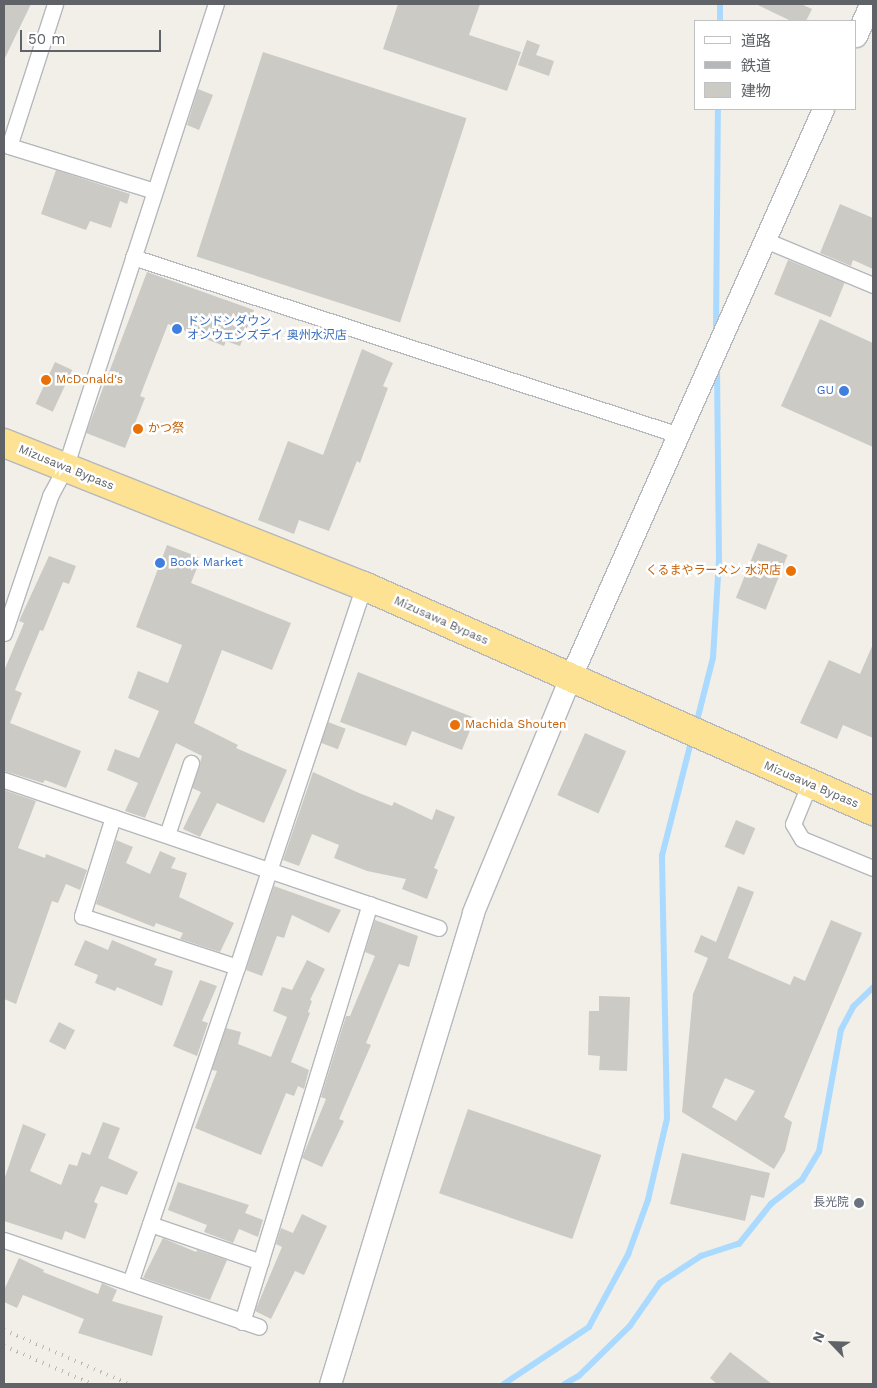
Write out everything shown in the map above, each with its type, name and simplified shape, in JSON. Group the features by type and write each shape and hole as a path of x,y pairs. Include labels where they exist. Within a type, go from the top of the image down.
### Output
{"highway":[{"name":"Mizusawa Bypass","path":"4,443 364,586 809,785 873,811"}],"street":[{"path":"55,4 9,146 154,191"},
{"path":"4,633 50,496 65,468 216,4"},
{"path":"857,34 870,4"},
{"path":"330,1384 461,950 488,875 570,678 823,110"},
{"path":"765,240 873,285"},
{"path":"133,257 679,435"},
{"path":"130,1283 237,967 267,869 364,586"},
{"path":"167,835 191,763"},
{"path":"4,780 438,928"},
{"path":"809,785 793,824 802,839 873,868"},
{"path":"113,817 82,916 237,967"},
{"path":"242,1322 370,904"},
{"path":"150,1224 261,1262"},
{"path":"4,1240 260,1327"}],"building":[{"path":"4,4 31,4 4,60"},
{"path":"398,4 480,4 469,35 521,52 507,91 383,49"},
{"path":"756,4 801,4 812,9 806,20 789,20"},
{"path":"527,40 540,45 536,55 554,61 549,76 518,65"},
{"path":"263,52 467,118 400,323 197,256"},
{"path":"198,89 213,95 199,130 187,125"},
{"path":"56,170 130,194 127,204 120,201 111,228 90,221 86,230 41,214"},
{"path":"840,204 873,218 873,269 853,260 851,266 820,253"},
{"path":"788,260 845,283 831,317 774,294"},
{"path":"147,272 254,310 240,346 226,341 224,346 168,324 140,396 145,398 125,448 86,433"},
{"path":"820,319 873,343 873,447 781,406"},
{"path":"362,349 393,363 383,386 388,388 360,463 357,461 329,531 299,520 294,534 258,520 288,441 323,455"},
{"path":"55,362 72,370 53,412 36,404"},
{"path":"758,543 788,555 766,610 736,598"},
{"path":"167,545 201,558 191,583 291,623 272,670 222,650 194,723 238,745 236,748 287,770 264,823 217,803 200,837 183,829 201,792 192,788 202,756 176,743 145,818 125,811 138,783 107,770 115,749 139,758 159,711 128,698 138,671 168,683 182,645 136,627"},
{"path":"49,556 76,566 69,584 63,582 43,631 40,630 15,690 22,693 10,723 81,751 66,788 45,780 43,783 4,771 4,671 24,623 19,621"},
{"path":"873,644 873,738 843,725 837,739 800,723 829,660 860,674"},
{"path":"358,672 475,718 462,750 412,731 406,746 340,722"},
{"path":"328,722 346,729 338,749 320,743"},
{"path":"585,733 626,751 598,813 557,795"},
{"path":"313,772 392,806 394,802 432,820 436,809 455,817 434,868 438,870 427,899 402,889 406,879 367,871 334,858 339,845 312,834 299,866 283,860"},
{"path":"4,790 36,801 18,848 45,858 46,854 87,870 80,890 66,884 58,903 52,901 16,1004 4,999"},
{"path":"736,820 755,828 744,855 725,847"},
{"path":"116,840 133,847 126,863 150,874 160,851 176,858 171,868 187,873 179,897 234,923 220,952 180,939 183,933 156,923 154,927 96,904"},
{"path":"274,886 341,910 329,933 292,915 284,938 277,936 262,976 246,970"},
{"path":"738,886 754,892 728,958 790,985 794,976 805,981 831,920 862,933 784,1117 792,1122 785,1151 774,1169 682,1112 693,994 708,958 694,952 701,935 716,942","holes":["725,1078 755,1091 736,1121 712,1107"]},
{"path":"375,920 418,936 409,967 399,964 366,1043 371,1045 339,1119 344,1121 322,1167 302,1158 326,1099 321,1097 346,1016 350,1016 375,956 365,952"},
{"path":"85,940 108,950 112,940 157,959 154,965 173,971 162,1006 117,987 115,991 95,983 98,975 74,965"},
{"path":"307,960 325,969 310,1000 312,1001 308,1012 310,1013 291,1062 309,1070 304,1089 298,1086 294,1096 286,1093 261,1155 195,1128 217,1071 212,1070 226,1028 241,1032 238,1044 271,1057 287,1017 273,1011 282,987 292,990"},
{"path":"200,980 217,986 202,1021 208,1023 197,1056 173,1046"},
{"path":"599,996 630,997 627,1071 599,1070 600,1056 588,1055 589,1011 599,1011"},
{"path":"59,1022 75,1030 65,1050 49,1042"},
{"path":"468,1109 601,1155 572,1239 439,1193"},
{"path":"103,1122 120,1128 108,1158 138,1172 127,1195 101,1186 94,1202 98,1204 85,1239 65,1231 62,1240 4,1221 4,1180 23,1124 46,1134 30,1171 61,1185 69,1164 77,1166 82,1152 90,1155"},
{"path":"682,1153 770,1173 764,1198 751,1195 745,1221 670,1204"},
{"path":"178,1182 249,1205 245,1213 263,1220 258,1237 239,1229 233,1243 204,1232 207,1225 168,1210"},
{"path":"302,1214 327,1226 304,1275 295,1271 271,1319 255,1311 282,1247 276,1244 281,1228 293,1233"},
{"path":"163,1238 196,1252 197,1250 227,1260 210,1300 143,1278"},
{"path":"19,1258 44,1270 43,1272 98,1294 102,1283 117,1290 112,1301 163,1316 152,1356 78,1333 84,1319 23,1295 17,1308 4,1302 4,1290"},
{"path":"730,1352 772,1384 717,1384 710,1378"}],"waterway":[{"path":"720,4 720,20"},
{"path":"716,329 718,110"},
{"path":"696,725 713,658 719,560 717,366"},
{"path":"504,1384 589,1327 628,1255 648,1200 667,1119 662,856 692,738"},
{"path":"565,1384 579,1376 630,1326 660,1283 701,1256 739,1244 771,1204 802,1180 819,1152 841,1030 853,1007 873,988"}],"railway":[{"path":"4,1330 129,1384"},
{"path":"4,1346 92,1384"}],"place":[{"name":"ドンドンダウン オンウェンズデイ 奥州水沢店","path":"177,329"},
{"name":"McDonald's","path":"46,380"},
{"name":"GU","path":"844,391"},
{"name":"かつ祭","path":"138,429"},
{"name":"Book Market","path":"160,563"},
{"name":"くるまやラーメン 水沢店","path":"791,571"},
{"name":"Machida Shouten","path":"455,725"},
{"name":"長光院","path":"859,1203"}]}
